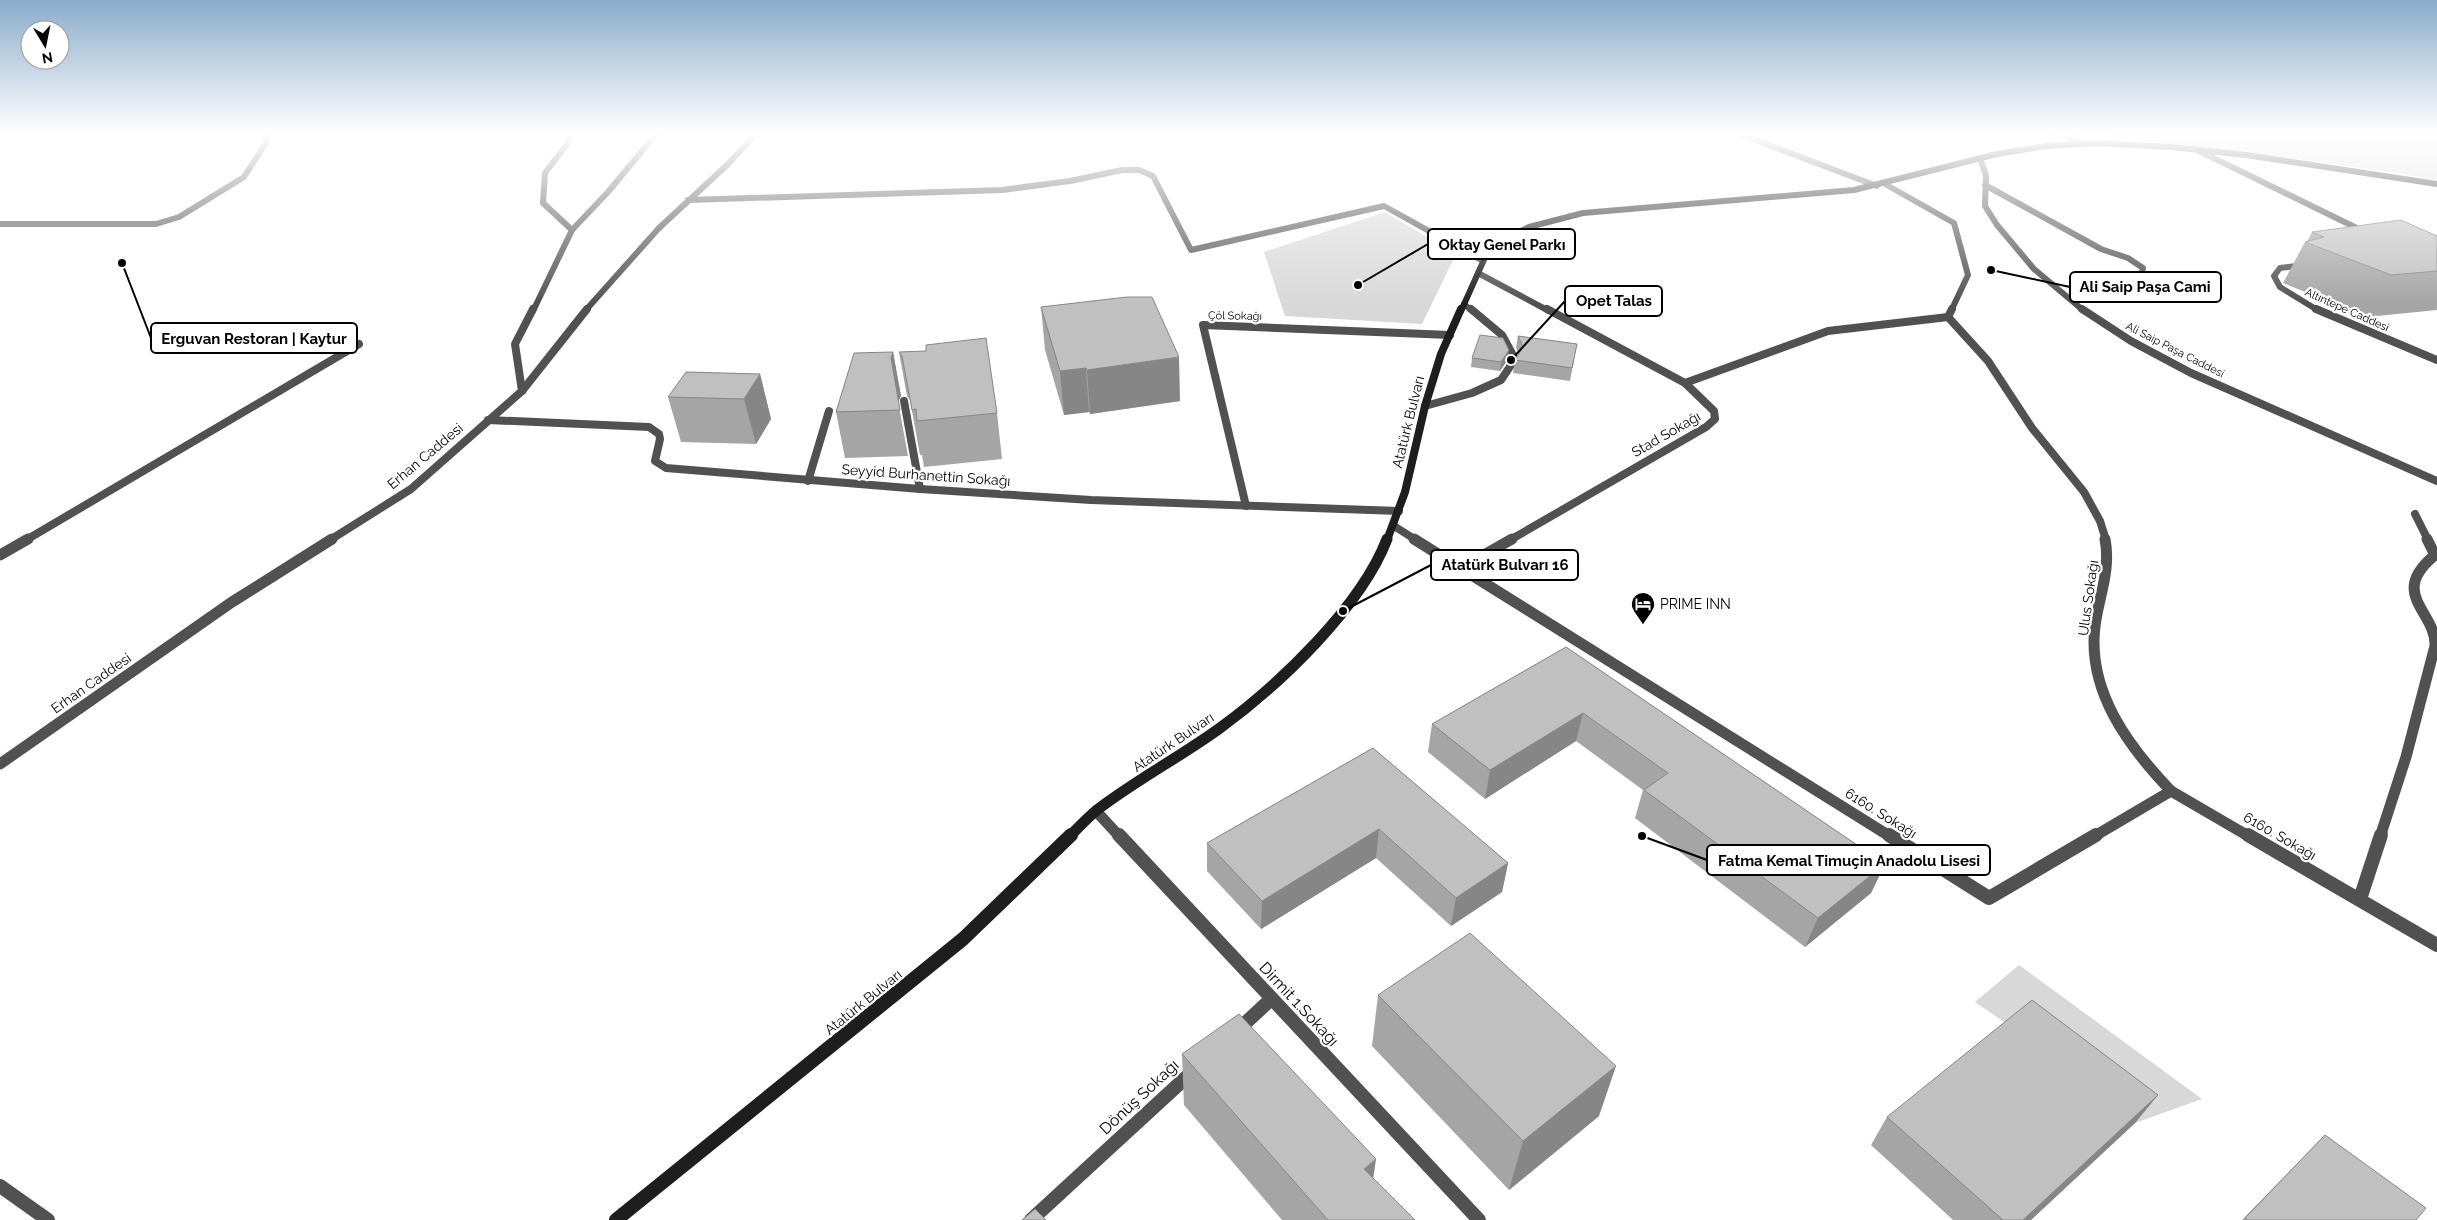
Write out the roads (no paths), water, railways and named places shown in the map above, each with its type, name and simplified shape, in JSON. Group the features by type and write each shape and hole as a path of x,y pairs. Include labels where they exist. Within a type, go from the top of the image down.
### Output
{"main road":[{"name":"Atatürk Bulvarı","path":"616,1220 963,939 1096,811 1221,727 1293,666 1322,636 1368,576 1394,526 1425,406 1441,354 1483,261 1487,253 1495,245 1516,232 1570,216 1636,207 1849,190"}],"street":[{"path":"0,224 156,224 179,217 223,190"},
{"path":"544,190 543,203 572,230"},
{"path":"522,391 515,344 553,272 572,230 610,190"},
{"name":"Erhan Caddesi","path":"0,764 232,602 410,489 522,391 586,310 659,228 698,190"},
{"path":"688,200 1003,190"},
{"path":"1159,190 1191,250 1384,206 1483,261"},
{"path":"1685,384 1828,331 1948,317 1968,275 1954,223 1890,190"},
{"name":"Ali Saip Paşa Caddesi","path":"1986,190 1985,206 2013,247 2048,283 2106,326 2191,372 2437,481"},
{"path":"1995,190 2101,250 2134,261 2143,268 2140,280 2152,300"},
{"path":"2279,190 2370,234"},
{"name":"Altıntepe Caddesi","path":"2309,264 2280,268 2274,276 2274,280 2284,292 2306,304 2437,360"},
{"name":"Stad Sokağı","path":"1461,568 1712,424 1715,419 1714,411 1685,384 1478,273"},
{"path":"1425,406 1472,393 1501,380 1515,359 1502,335 1464,304"},
{"name":"Ulus Sokağı","path":"1948,317 1992,366 2033,430 2080,484 2100,519 2105,537 2108,574 2095,628 2097,671 2104,694 2123,736 2151,772 2171,791"},
{"name":"Çöl Sokağı","path":"1246,506 1203,325 1450,335"},
{"path":"0,556 359,344"},
{"path":"904,401 920,489"},
{"path":"808,481 829,411"},
{"name":"Seyyid Burhanettin Sokağı","path":"488,420 642,425 655,430 659,434 660,439 655,461 666,468 808,481 1091,500 1399,511"},
{"path":"2360,899 2406,757 2428,663 2434,652 2435,641 2415,598 2414,585 2420,568 2435,555 2415,514"},
{"name":"6160. Sokağı","path":"1394,526 1989,898 2171,791 2437,945"},
{"path":"1096,811 1479,1220"},
{"name":"Dirmit 1.Sokağı","path":"1096,811 1270,1000 1479,1220"},
{"path":"1227,1040 1270,1000"},
{"name":"Dönüş Sokağı","path":"1031,1220 1205,1060"},
{"path":"0,1186 48,1220"}],"place":[{"name":"Erguvan Restoran | Kaytur","path":"122,263"},
{"name":"Ali Saip Paşa Cami","path":"1991,270"},
{"name":"Oktay Genel Parkı","path":"1358,285"},
{"name":"Opet Talas","path":"1511,360"},
{"name":"Atatürk Bulvarı 16","path":"1343,611"},
{"name":"PRIME INN","path":"1643,625"},
{"name":"Fatma Kemal Timuçin Anadolu Lisesi","path":"1642,836"}]}
